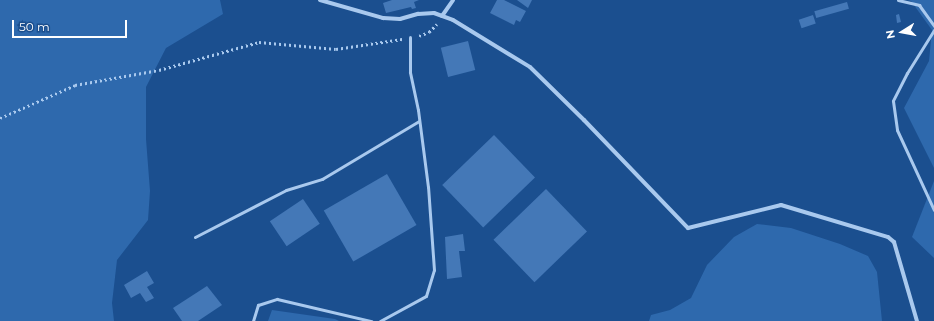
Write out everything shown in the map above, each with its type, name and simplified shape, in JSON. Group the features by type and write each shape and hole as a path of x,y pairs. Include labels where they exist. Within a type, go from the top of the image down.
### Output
{"street":[{"path":"320,0 383,18 400,19 431,12 453,20 530,67 584,120 688,228 781,205 888,237 894,242 917,321"},
{"path":"442,16 453,0"}],"lane":[{"path":"898,0 919,5 934,26"},
{"path":"934,30 907,73 893,101 897,130 934,210"},
{"path":"380,321 426,296 434,270 428,187 419,121 410,72 410,37"},
{"path":"195,237 286,190 322,179 419,121"},
{"path":"253,321 258,305 276,298 371,321"}],"path":[{"path":"0,118 75,85 159,70 259,42 336,50 410,37 429,32 442,16"}],"shaded area":[{"path":"0,0 220,0 223,14 166,48 146,87 146,139 150,191 148,220 117,260 112,303 114,321 0,321"},
{"path":"907,0 934,0 934,168 904,108 929,61 932,30 911,1"},
{"path":"934,181 934,258 912,237"},
{"path":"757,224 791,228 840,244 868,256 877,272 882,321 649,321 651,315 670,310 691,298 707,265 734,237"},
{"path":"272,310 335,319 339,321 268,321"}],"building":[{"path":"392,0 419,0 414,2 416,8 412,9 411,7 386,13 383,3"},
{"path":"497,0 504,0 526,11 520,22 516,20 514,25 490,13"},
{"path":"517,0 532,0 528,8"},
{"path":"847,2 849,9 816,18 814,11"},
{"path":"899,14 901,22 897,23 896,15"},
{"path":"813,15 816,24 802,28 799,20"},
{"path":"468,41 475,70 448,77 441,48"},
{"path":"494,135 535,177 483,227 442,185"},
{"path":"387,174 416,225 353,262 324,210"},
{"path":"546,189 587,231 534,282 493,240"},
{"path":"303,199 320,224 287,246 270,221"},
{"path":"463,234 465,251 459,251 462,277 447,279 445,237"},
{"path":"147,271 154,283 147,287 154,298 146,302 140,293 131,298 124,285"},
{"path":"207,286 222,305 198,321 182,321 173,308"}]}
